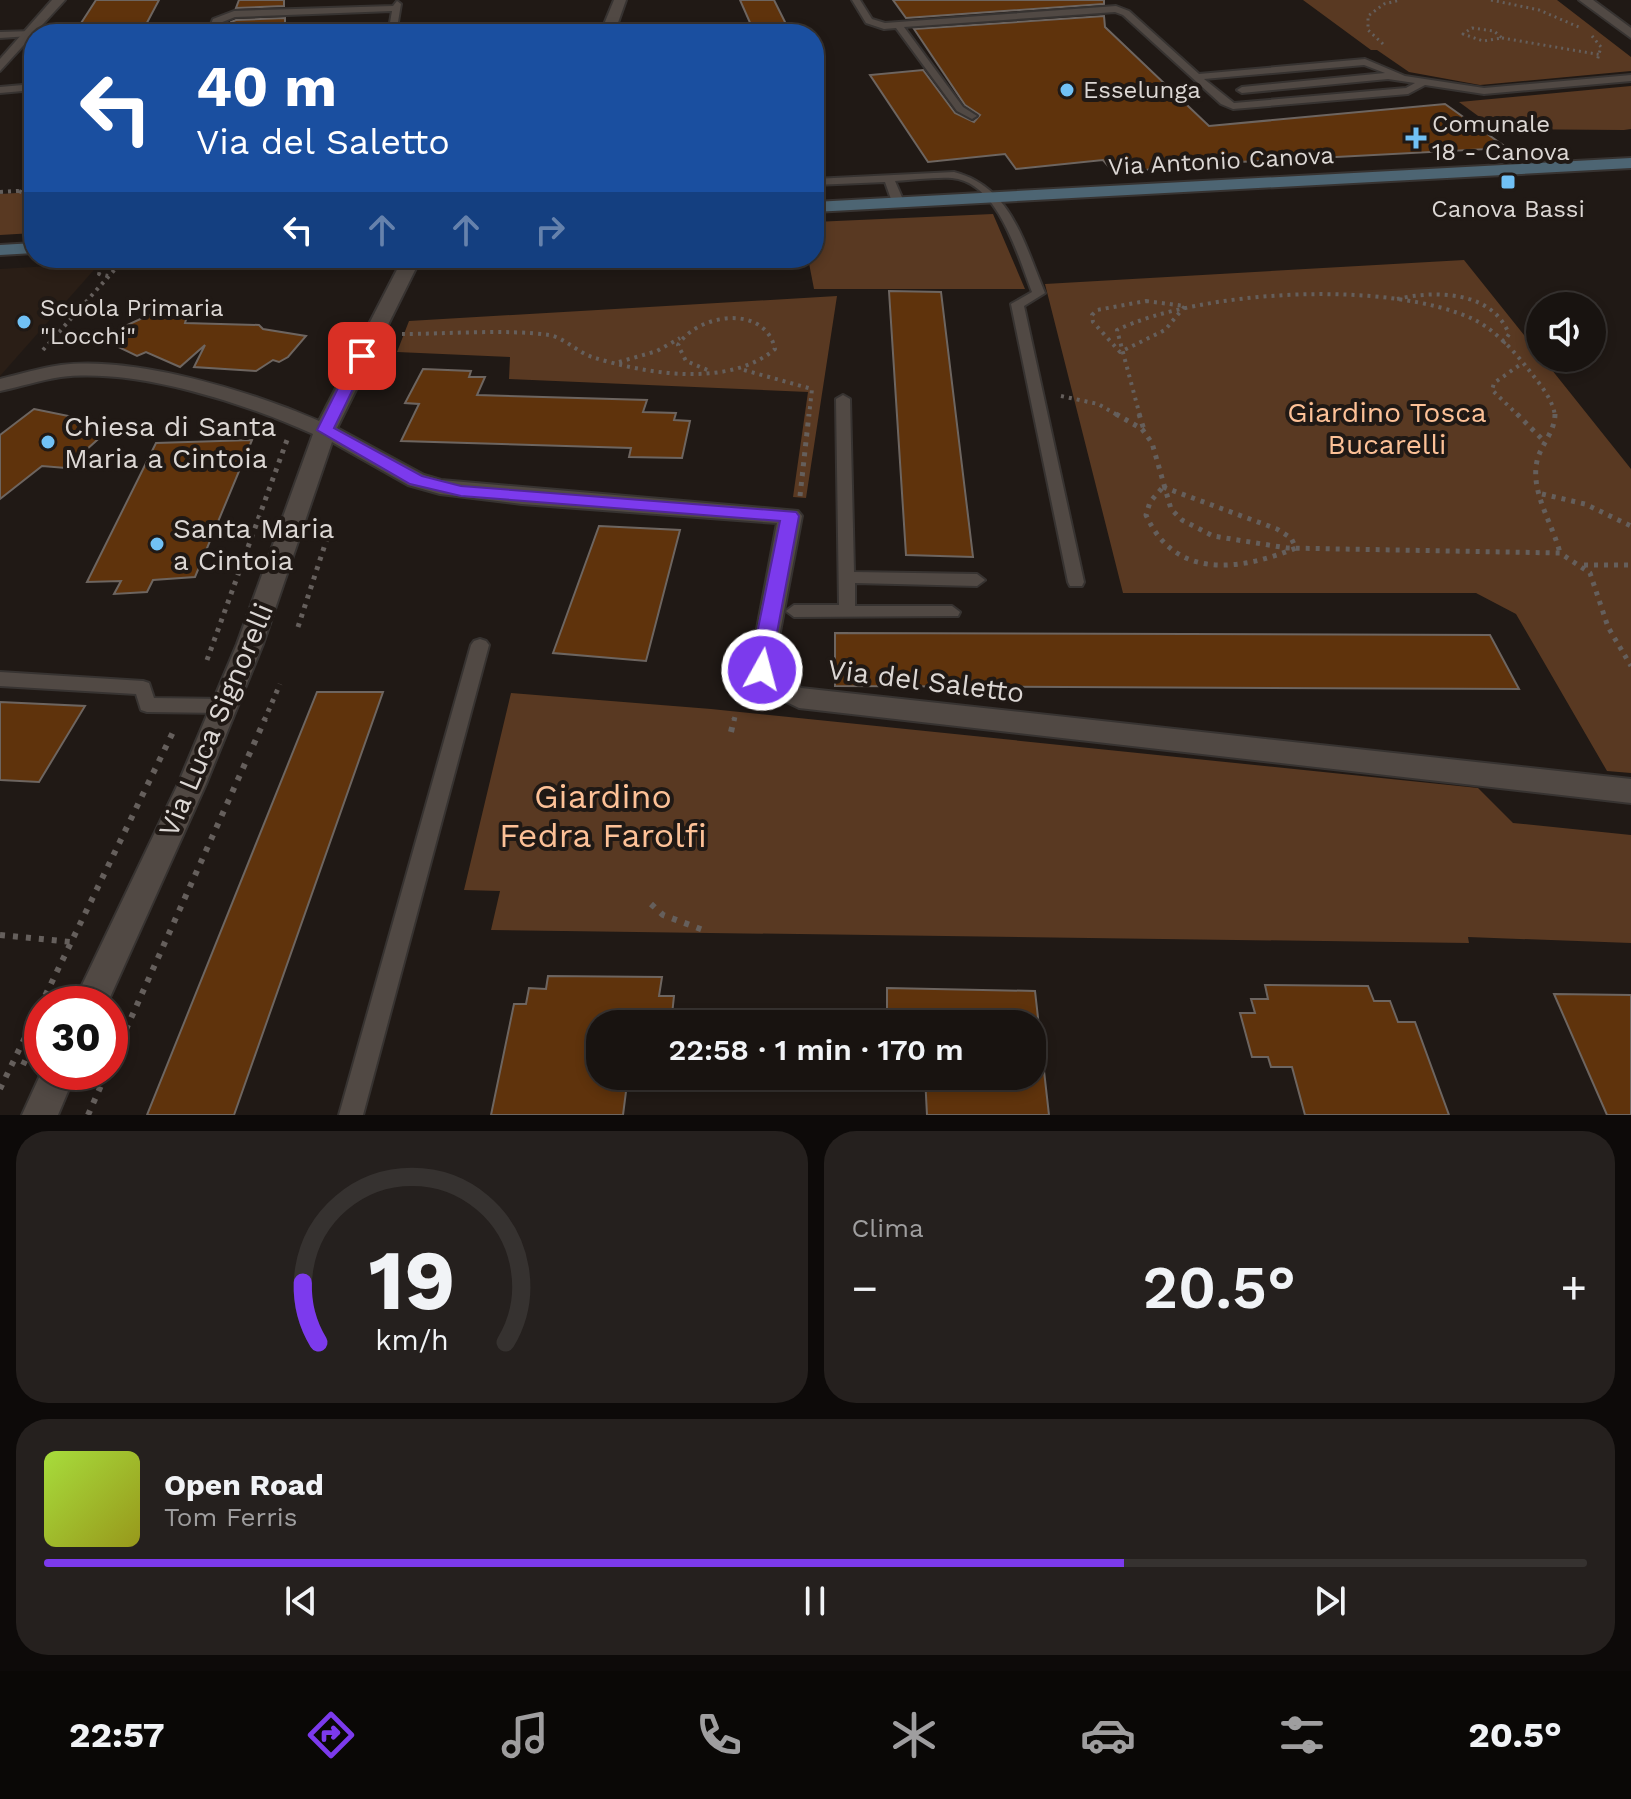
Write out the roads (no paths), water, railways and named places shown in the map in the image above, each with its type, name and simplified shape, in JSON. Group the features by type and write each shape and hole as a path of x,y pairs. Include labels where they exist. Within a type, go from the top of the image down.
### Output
{"street":[{"path":"38,24 59,0"},
{"path":"611,24 620,0"},
{"path":"1585,0 1631,34"},
{"path":"0,67 24,40"},
{"name":"Via Antonio Canova","path":"824,206 1631,163"},
{"path":"0,250 24,249"},
{"name":"Via Luca Signorelli","path":"98,986 224,706 272,585 325,430 407,268"},
{"name":"Via del Saletto","path":"0,385 62,371 143,374 216,392 325,430 416,480 440,487 522,497 790,516 762,670 770,682 799,698 1631,791"},
{"path":"40,1115 51,1090"}],"lane":[{"path":"856,0 871,23 898,25 1116,9 1126,13 1195,77 1233,106 1408,91 1423,82"},
{"path":"215,24 234,14 397,6 394,24"},
{"path":"898,25 960,109 972,116"},
{"path":"0,35 24,33"},
{"path":"1195,77 1365,62 1401,77 1484,91 1631,78"},
{"path":"1242,90 1401,77"},
{"path":"0,90 24,88"},
{"path":"824,182 965,176 994,196 1039,293 1017,304 1076,582"},
{"path":"889,179 898,202"},
{"path":"843,399 847,611"},
{"path":"846,577 977,580"},
{"path":"794,611 952,612"},
{"path":"351,1115 480,645"},
{"path":"0,679 143,688 147,705 184,708 224,706"}],"place":[{"name":"Esselunga","path":"1067,90"},
{"name":"Comunale 18 - Canova","path":"1416,138"},
{"name":"Canova Bassi","path":"1508,182"},
{"name":"Scuola Primaria \"Locchi\"","path":"24,322"},
{"name":"Chiesa di Santa Maria a Cintoia","path":"48,442"},
{"name":"Santa Maria a Cintoia","path":"157,544"}],"park label":[{"name":"Giardino Tosca Bucarelli","path":"1387,428"},
{"name":"Giardino Fedra Farolfi","path":"603,816"}]}
